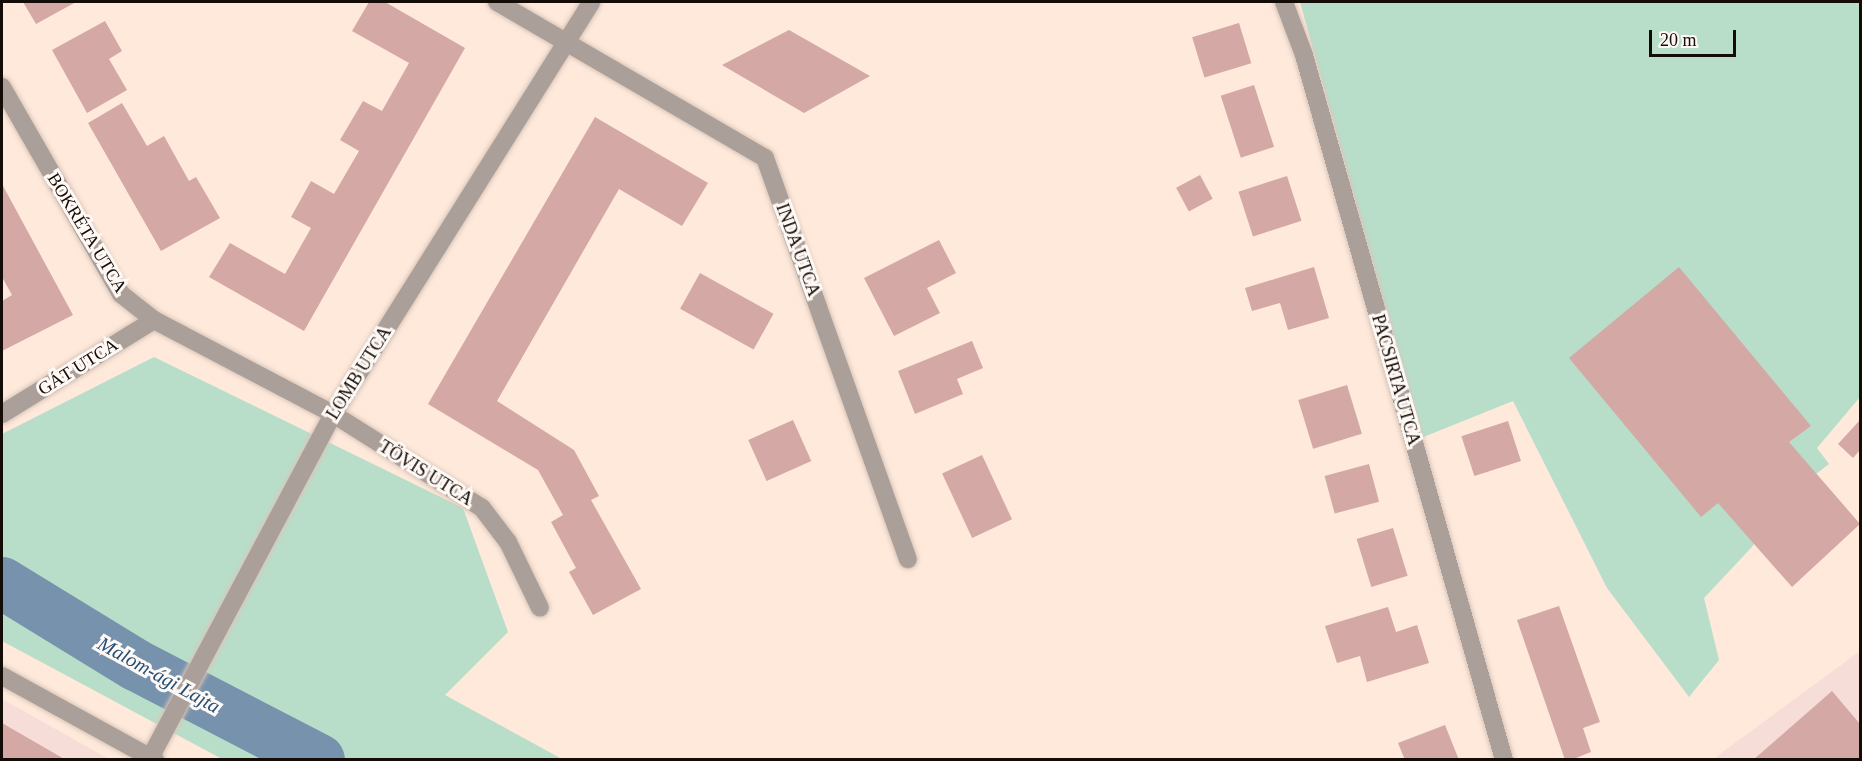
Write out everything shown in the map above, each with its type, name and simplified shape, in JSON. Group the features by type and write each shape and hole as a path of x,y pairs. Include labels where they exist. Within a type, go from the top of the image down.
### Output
{"street":[{"name":"INDA UTCA","path":"497,2 765,158 908,559"},
{"name":"LOMB UTCA","path":"151,759 333,414 591,2"},
{"name":"PACSIRTA UTCA","path":"1284,2 1305,55 1504,759"},
{"name":"BOKRÉTA UTCA","path":"2,87 122,294 154,320 333,414"},
{"name":"GÁT UTCA","path":"2,414 154,320"},
{"name":"TÖVIS UTCA","path":"333,414 482,508 508,542 540,608"},
{"path":"2,676 151,759"}],"shaded area":[{"path":"1860,651 1860,759 1713,759"},
{"path":"2,699 109,759 2,759"}],"green space":[{"path":"1300,2 1860,2 1860,397 1817,448 1829,464 1799,487 1751,548 1704,598 1719,660 1689,697 1607,588 1513,401 1421,438"},
{"path":"154,357 463,508 508,632 445,695 562,759 222,759 2,641 2,434"}],"building":[{"path":"23,2 76,2 36,24"},
{"path":"369,2 385,2 465,48 304,331 209,277 230,243 285,274 311,228 291,217 311,181 334,194 359,151 340,140 363,101 382,111 409,63 352,31"},
{"path":"105,21 122,51 109,59 127,90 87,113 52,50"},
{"path":"1239,23 1251,63 1204,77 1192,37"},
{"path":"789,30 870,76 804,113 722,65"},
{"path":"1254,85 1274,147 1241,158 1221,96"},
{"path":"122,103 147,146 164,136 189,181 196,177 220,218 161,251 88,123"},
{"path":"595,117 708,183 682,226 619,189 497,401 574,450 599,496 591,500 641,589 593,615 569,572 576,568 551,522 563,515 538,470 428,404"},
{"path":"1200,175 1213,199 1189,212 1176,188"},
{"path":"1287,176 1302,221 1253,236 1238,192"},
{"path":"2,184 73,315 2,351 2,301 12,295 2,277"},
{"path":"939,240 956,273 927,288 940,313 894,336 864,278"},
{"path":"1314,267 1329,318 1288,330 1280,303 1252,311 1245,288"},
{"path":"1679,267 1811,426 1789,442 1860,524 1792,587 1718,503 1701,517 1569,358"},
{"path":"700,273 773,314 754,350 680,309"},
{"path":"972,341 983,368 957,379 963,394 915,414 898,371"},
{"path":"1347,385 1362,434 1313,449 1298,400"},
{"path":"793,420 811,461 767,481 748,440"},
{"path":"1860,420 1860,450 1853,458 1838,444"},
{"path":"1508,421 1521,461 1474,476 1461,436"},
{"path":"982,455 1012,519 972,538 942,474"},
{"path":"1369,464 1379,502 1335,514 1325,476"},
{"path":"1393,528 1408,576 1371,587 1357,539"},
{"path":"1559,606 1600,722 1583,728 1591,752 1571,760 1565,760 1517,620"},
{"path":"1388,607 1396,632 1417,625 1429,663 1367,682 1360,656 1337,663 1325,626"},
{"path":"1832,691 1860,724 1860,760 1753,760"},
{"path":"2,723 66,760 2,760"},
{"path":"1445,725 1459,760 1405,760 1398,743"}],"waterway":[{"name":"Malom-ági Lajta","path":"2,583 136,665 319,760"}]}
